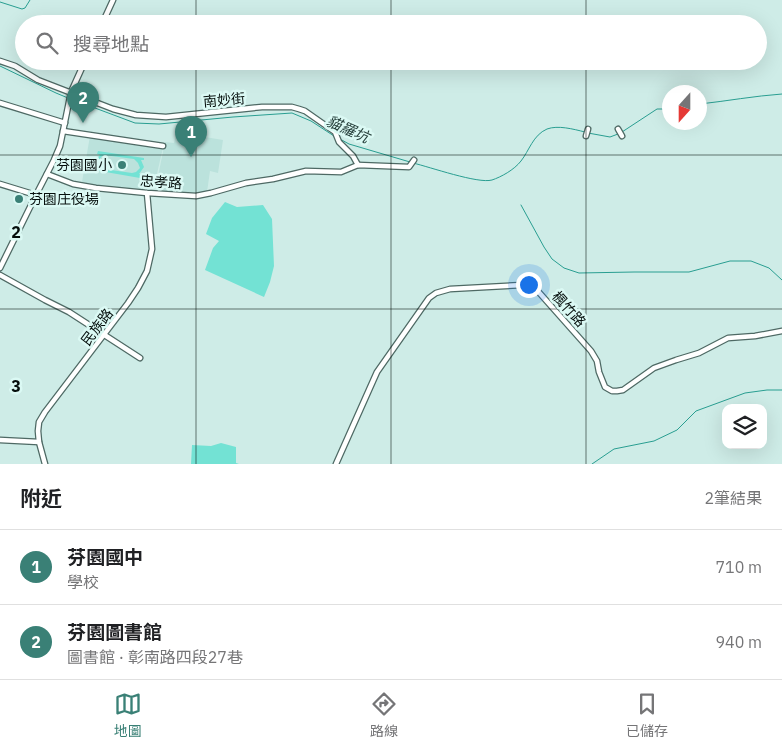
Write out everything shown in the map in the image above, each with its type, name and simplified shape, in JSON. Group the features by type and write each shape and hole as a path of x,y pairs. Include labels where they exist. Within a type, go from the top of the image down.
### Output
{"street":[{"path":"106,15 113,0"},
{"name":"南妙街","path":"0,61 15,66"},
{"name":"南妙街","path":"22,70 38,80 113,110 148,117 172,117 262,107 292,107 306,111 335,132 339,142 353,156 358,165"},
{"path":"0,268 60,146 71,92 81,70"},
{"path":"0,103 65,123"},
{"path":"586,136 588,129"},
{"path":"618,129 622,136"},
{"path":"63,130 163,146"},
{"path":"358,165 411,164"},
{"name":"忠孝路","path":"46,174 77,184 148,193 196,196 211,194 246,183 274,179 306,170 341,172 358,165"},
{"path":"0,184 36,195"},
{"name":"民族路","path":"45,464 39,442 39,422 138,288 147,271 152,243 148,193"},
{"path":"0,275 69,312 140,358"},
{"name":"楓竹路","path":"336,464 377,372 429,298 450,289 522,285 536,289 591,351 605,387 612,391 623,390 654,368 699,353 728,338 782,331"},
{"path":"0,440 39,442"}],"shaded area":[{"path":"176,134 223,140 218,173 210,171 207,192 195,194 165,192 156,186 165,142 174,143"},
{"name":"芬園國小","path":"90,136 163,148 155,182 151,182 150,190 82,182"}],"green space":[{"path":"98,151 144,158 144,160 141,160 144,167 139,174 141,175 140,178 94,170 94,168 97,168 95,161 100,155 97,154","holes":["104,155 134,159 140,168 132,173 104,169 99,162 100,158"]},
{"path":"225,202 237,207 263,205 272,219 274,266 264,297 205,270 213,248 219,241 206,234 212,218"},
{"path":"221,443 236,447 236,463 239,464 191,464 192,445 211,446"}],"waterway":[{"path":"0,2 22,9 25,8 30,0"},
{"name":"貓羅坑","path":"0,66 68,98"},
{"name":"貓羅坑","path":"707,103 782,94"},
{"name":"貓羅坑","path":"71,99 135,123 159,124 292,113 311,121 334,136"},
{"name":"貓羅坑","path":"622,132 657,109 662,109"},
{"name":"貓羅坑","path":"413,163 476,180 492,180 507,173 518,164 538,135 547,129 561,127 585,132"},
{"name":"貓羅坑","path":"588,133 610,137 618,134"},
{"name":"貓羅坑","path":"340,139 349,144 410,162"},
{"path":"521,205 552,259 564,268 579,273 689,272 730,261 751,261 769,268 782,280"},
{"path":"592,464 614,449 654,441 677,430 696,411 745,393 782,390"}],"place":[{"name":"芬園圖書館","path":"83,123"},
{"name":"芬園國中","path":"191,157"},
{"name":"芬園國小","path":"122,165"},
{"name":"芬園庄役場","path":"19,199"}]}
